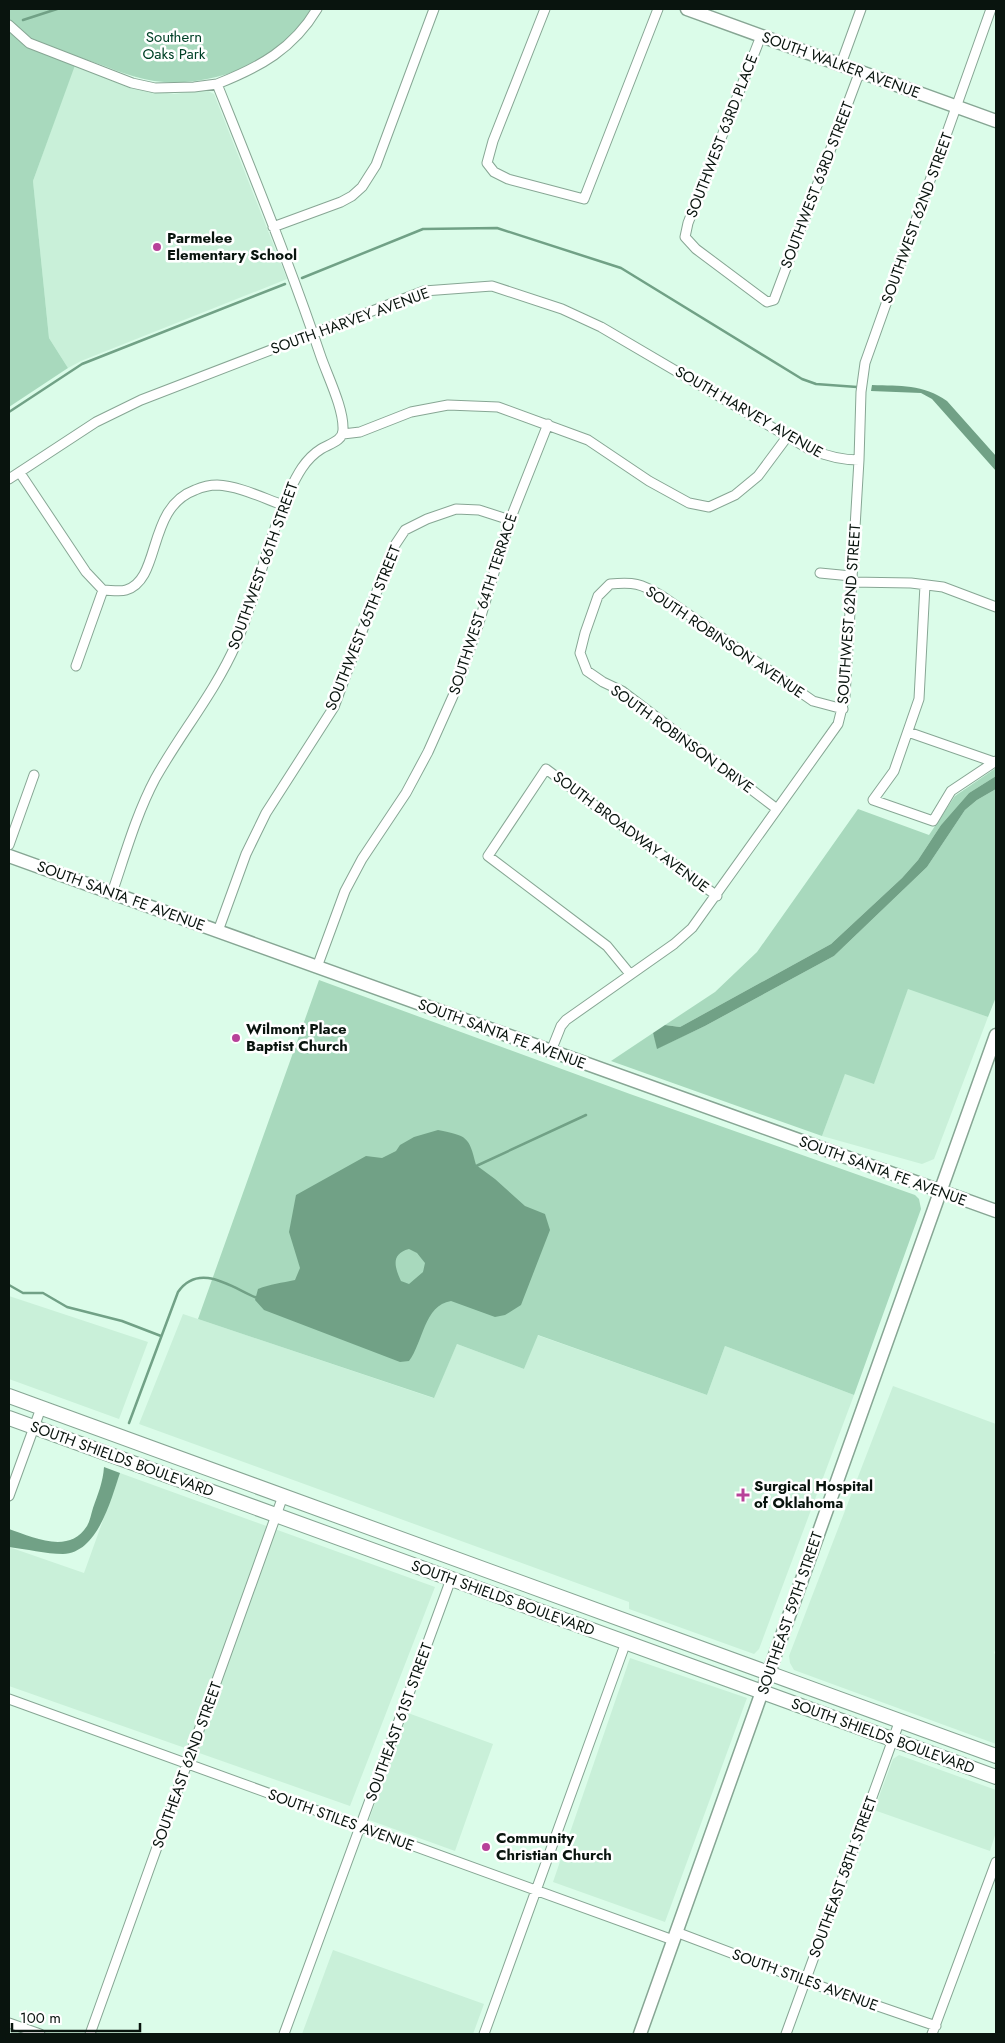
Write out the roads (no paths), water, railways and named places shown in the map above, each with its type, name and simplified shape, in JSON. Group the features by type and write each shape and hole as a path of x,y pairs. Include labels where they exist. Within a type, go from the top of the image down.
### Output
{"main road":[{"name":"SOUTH WALKER AVENUE","path":"687,9 996,121"},
{"name":"SOUTH SANTA FE AVENUE","path":"9,856 996,1211"},
{"name":"SOUTHEAST 59TH STREET","path":"640,2034 940,1192 992,1061 996,1035"},
{"name":"SOUTH SHIELDS BOULEVARD","path":"9,1396 996,1756"},
{"name":"SOUTH SHIELDS BOULEVARD","path":"9,1418 996,1778"},
{"path":"517,1603 524,1584"}],"street":[{"path":"9,25 29,43 132,83 155,88 194,87 217,84 251,71 268,61 292,41 309,23 317,9"},
{"path":"273,227 341,202 362,187 376,165 434,9"},
{"path":"545,9 493,141 487,163 494,172 508,179 584,199 658,9"},
{"path":"841,64 861,9"},
{"name":"SOUTHWEST 62ND STREET","path":"551,1051 561,1026 566,1020 684,936 701,917 833,732 843,709 859,460 861,392 865,363 991,9"},
{"name":"SOUTHWEST 63RD PLACE","path":"761,36 688,223 686,237 696,249 760,298 768,302 774,300"},
{"name":"SOUTHWEST 63RD STREET","path":"774,300 860,71"},
{"path":"217,84 313,334 339,410 344,427 343,434 360,432 411,412 448,405 498,407 588,440 650,481 689,503 709,507 735,495 758,476 787,437"},
{"name":"SOUTH HARVEY AVENUE","path":"9,479 20,473 45,453 96,422 141,400 424,291 492,286 562,309 601,327 787,437 828,457 859,460"},
{"name":"SOUTHWEST 64TH TERRACE","path":"317,967 345,891 362,858 406,793 428,752 453,696 478,626 510,520 548,424"},
{"name":"SOUTHWEST 66TH STREET","path":"112,893 143,806 155,780 235,646 250,609 283,505 295,478 306,461 321,449 336,441 343,434"},
{"path":"20,473 86,572 103,590 126,590 139,582 146,573 165,517 174,502 186,493 203,486 217,485 236,489 283,505"},
{"name":"SOUTHWEST 65TH STREET","path":"218,931 246,854 266,813 334,707 392,548 405,530 427,519 456,509 479,510 510,520"},
{"path":"820,573 851,579 943,587 996,607"},
{"name":"SOUTH ROBINSON AVENUE","path":"592,612 598,596 610,584 642,584 812,701 843,709"},
{"path":"925,585 919,700 894,771 873,800 933,821 951,791 995,761"},
{"path":"76,666 103,590"},
{"name":"SOUTH ROBINSON DRIVE","path":"592,612 580,653 587,671 603,682 622,691 646,708 777,809"},
{"path":"908,732 995,761"},
{"name":"SOUTH BROADWAY AVENUE","path":"630,974 607,946 488,856 546,769 717,896"},
{"path":"9,845 34,775"},
{"path":"9,1496 41,1408"},
{"name":"SOUTHEAST 62ND STREET","path":"90,2034 283,1496"},
{"name":"SOUTHEAST 61ST STREET","path":"284,2034 451,1579"},
{"path":"484,2034 626,1642"},
{"name":"SOUTH STILES AVENUE","path":"9,1699 536,1890 805,1981 934,2030"},
{"name":"SOUTHEAST 58TH STREET","path":"786,2034 900,1720"},
{"path":"934,2030 996,1862"},
{"path":"9,2023 40,2034"}],"waterway":[{"path":"23,20 57,9"},
{"path":"302,278 423,229 497,228 621,268 802,379 816,384 857,387"},
{"path":"9,412 82,364 285,284"},
{"path":"474,1167 586,1115"},
{"path":"129,1423 178,1292 186,1283 205,1278 216,1280 257,1298"},
{"path":"9,1285 23,1293 43,1293 67,1307 122,1321 161,1336"}],"place":[{"name":"Parmelee Elementary School","path":"157,247"},
{"name":"Wilmont Place Baptist Church","path":"236,1038"},
{"name":"Surgical Hospital of Oklahoma","path":"743,1495"},
{"name":"Community Christian Church","path":"486,1847"}],"park label":[{"name":"Southern Oaks Park","path":"174,46"}]}
